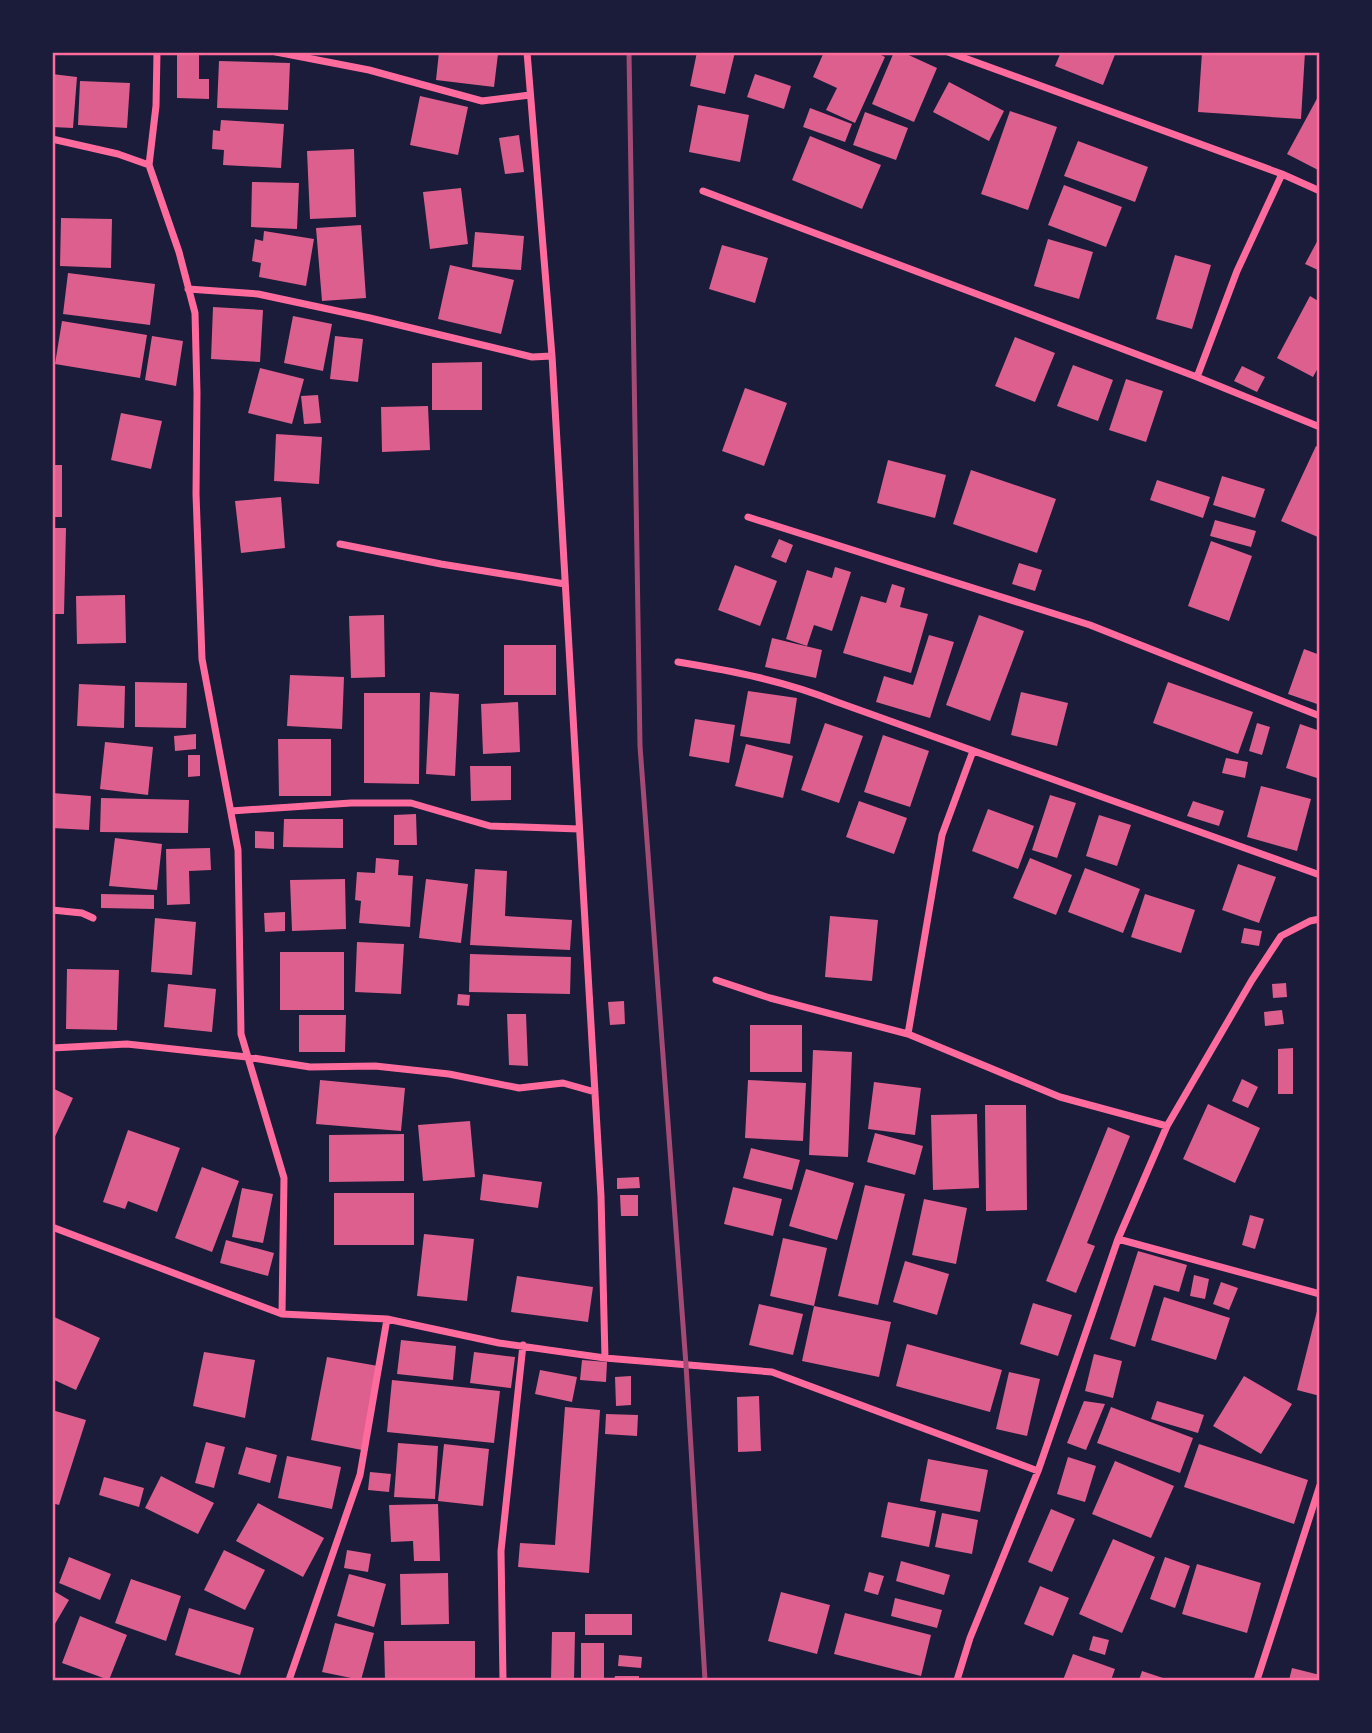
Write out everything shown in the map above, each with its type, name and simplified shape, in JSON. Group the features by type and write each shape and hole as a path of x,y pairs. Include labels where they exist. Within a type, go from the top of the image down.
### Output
{"street":[{"path":"158,52 156,106 149,165 179,253 195,313 196,494 202,659 238,850 241,1034 284,1178 282,1314"},
{"path":"276,52 369,70 482,102 530,95"},
{"path":"527,52 552,356 601,1196 606,1358"},
{"path":"948,52 1282,174 1320,191"},
{"path":"52,139 118,154 149,165"},
{"path":"1197,377 1237,271 1282,174"},
{"path":"702,191 1320,426"},
{"path":"188,289 258,294 532,357 552,356"},
{"path":"748,517 1090,625 1320,716"},
{"path":"340,544 565,584"},
{"path":"678,662 743,672 805,689 1320,875"},
{"path":"908,1034 942,835 973,751"},
{"path":"231,811 351,803 411,803 490,826 579,830"},
{"path":"52,911 82,913 93,918"},
{"path":"957,1681 970,1638 1038,1471 1118,1238 1167,1126 1251,980 1281,936 1310,921 1320,919"},
{"path":"716,981 908,1034 1060,1097 1167,1126"},
{"path":"52,1048 127,1044 310,1067 375,1066 449,1074 519,1088 564,1083 595,1092"},
{"path":"52,1227 282,1314 387,1319 499,1342 606,1358 772,1372 1038,1471"},
{"path":"1118,1238 1320,1294"},
{"path":"289,1681 360,1475 387,1319"},
{"path":"503,1681 501,1551 523,1345"},
{"path":"1257,1681 1320,1485"}],"building":[{"path":"177,52 199,52 199,79 209,79 209,99 177,98"},
{"path":"439,52 498,54 494,87 436,80"},
{"path":"697,52 735,52 725,94 690,86"},
{"path":"824,52 875,52 885,57 855,123 826,110 837,88 813,77"},
{"path":"894,52 902,52 937,68 914,122 872,104"},
{"path":"1061,52 1116,52 1103,85 1055,66"},
{"path":"1202,52 1305,52 1301,119 1198,112"},
{"path":"219,61 290,63 288,110 217,108"},
{"path":"52,74 77,77 73,128 52,127"},
{"path":"755,74 791,86 784,109 747,97"},
{"path":"80,81 130,83 127,128 78,125"},
{"path":"949,82 1004,111 989,141 933,112"},
{"path":"1320,93 1320,171 1287,154"},
{"path":"420,96 468,107 458,155 410,145"},
{"path":"698,105 749,115 740,162 689,152"},
{"path":"810,108 852,124 845,142 803,127"},
{"path":"1010,111 1057,127 1028,210 981,194"},
{"path":"865,112 908,128 896,160 853,145"},
{"path":"221,120 284,124 281,168 223,165 224,150 212,149 213,130 220,131"},
{"path":"519,135 524,172 505,174 499,138"},
{"path":"810,136 881,165 862,209 792,180"},
{"path":"1078,141 1148,167 1135,202 1064,176"},
{"path":"354,149 356,217 310,219 307,151"},
{"path":"252,182 299,183 297,229 251,227"},
{"path":"1064,185 1122,207 1106,247 1048,225"},
{"path":"461,188 468,244 430,249 423,192"},
{"path":"61,218 112,219 111,268 60,266"},
{"path":"361,225 366,298 322,301 316,228"},
{"path":"264,231 314,239 306,286 259,277 261,263 252,261 255,239 263,241"},
{"path":"475,232 524,236 521,270 472,267"},
{"path":"1320,236 1320,271 1305,264"},
{"path":"1048,239 1093,252 1079,299 1034,286"},
{"path":"722,245 768,258 755,303 709,289"},
{"path":"1175,255 1211,265 1192,329 1156,319"},
{"path":"450,265 514,280 501,334 438,319"},
{"path":"68,273 155,284 150,325 63,314"},
{"path":"1310,296 1320,302 1320,364 1313,377 1277,358"},
{"path":"213,307 263,310 260,362 211,359"},
{"path":"293,316 332,324 323,371 284,363"},
{"path":"62,321 147,335 140,378 55,364"},
{"path":"152,336 183,341 176,386 145,380"},
{"path":"335,336 363,339 358,382 330,379"},
{"path":"1015,337 1055,353 1035,402 995,386"},
{"path":"482,362 482,410 432,410 432,363"},
{"path":"1073,365 1113,380 1098,421 1057,406"},
{"path":"1242,366 1265,377 1257,392 1234,381"},
{"path":"260,368 304,379 292,424 248,413"},
{"path":"1126,379 1163,391 1146,442 1109,430"},
{"path":"745,388 787,403 764,466 722,451"},
{"path":"318,395 321,423 304,424 301,396"},
{"path":"428,406 430,450 382,452 381,407"},
{"path":"121,413 162,421 151,469 111,460"},
{"path":"276,434 322,437 319,484 274,481"},
{"path":"1316,446 1320,447 1320,538 1281,521"},
{"path":"888,460 946,475 935,518 877,503"},
{"path":"52,465 62,465 62,517 52,517"},
{"path":"971,470 1056,499 1037,553 953,524"},
{"path":"1222,476 1265,489 1255,518 1213,505"},
{"path":"1157,480 1210,497 1203,518 1150,500"},
{"path":"281,497 285,548 241,553 235,501"},
{"path":"1215,520 1256,531 1251,547 1210,536"},
{"path":"52,528 66,528 64,614 52,614"},
{"path":"779,539 793,545 786,563 771,557"},
{"path":"1211,541 1252,556 1229,621 1188,606"},
{"path":"1019,563 1042,570 1035,591 1012,584"},
{"path":"735,565 777,581 760,626 718,610"},
{"path":"835,567 851,572 832,631 814,625 807,646 786,639 807,570 832,578"},
{"path":"892,584 905,588 900,607 928,614 911,673 843,653 861,596 886,603"},
{"path":"125,595 126,643 77,644 76,596"},
{"path":"384,615 385,677 351,678 349,616"},
{"path":"979,615 1024,631 990,721 946,705"},
{"path":"929,635 954,642 930,718 876,702 884,676 913,685"},
{"path":"772,638 822,650 816,678 765,667"},
{"path":"504,645 556,645 556,695 504,695"},
{"path":"1304,649 1320,655 1320,705 1288,694"},
{"path":"290,675 344,677 342,729 287,726"},
{"path":"135,682 187,683 186,728 135,727"},
{"path":"1168,682 1253,712 1238,754 1153,723"},
{"path":"79,684 125,686 124,728 77,726"},
{"path":"748,691 797,698 790,744 740,736"},
{"path":"430,692 459,694 455,776 426,774"},
{"path":"1021,692 1068,703 1057,746 1011,735"},
{"path":"364,693 420,693 419,784 364,783"},
{"path":"518,702 520,752 483,754 481,704"},
{"path":"695,719 735,725 729,763 689,756"},
{"path":"825,723 863,736 839,803 801,790"},
{"path":"1257,723 1270,727 1262,755 1249,751"},
{"path":"1300,724 1320,731 1320,779 1286,768"},
{"path":"196,734 196,749 175,751 174,736"},
{"path":"883,735 929,751 910,807 864,792"},
{"path":"278,739 331,739 331,796 279,796"},
{"path":"105,742 153,747 148,795 100,789"},
{"path":"746,744 793,756 783,798 735,786"},
{"path":"188,755 200,755 200,776 188,777"},
{"path":"1226,758 1248,762 1245,778 1222,773"},
{"path":"470,766 511,766 511,800 471,801"},
{"path":"1261,786 1311,799 1297,851 1247,837"},
{"path":"52,793 91,796 89,830 52,828"},
{"path":"1050,795 1076,803 1057,858 1032,850"},
{"path":"101,798 189,800 188,833 100,832"},
{"path":"859,801 907,818 894,854 846,837"},
{"path":"1193,801 1224,811 1219,826 1187,816"},
{"path":"988,809 1034,826 1018,869 972,851"},
{"path":"416,814 417,845 394,845 394,815"},
{"path":"1099,815 1131,825 1117,866 1086,856"},
{"path":"284,819 343,819 343,848 283,847"},
{"path":"255,831 274,832 274,849 255,848"},
{"path":"115,838 162,844 157,890 109,886"},
{"path":"210,848 211,870 189,871 190,904 167,905 166,849"},
{"path":"376,858 399,860 398,875 413,876 410,927 359,923 361,901 355,900 357,872 375,873"},
{"path":"1030,858 1072,875 1056,915 1013,898"},
{"path":"1238,864 1276,877 1259,923 1222,910"},
{"path":"1085,868 1140,889 1123,933 1068,912"},
{"path":"475,869 507,871 505,916 572,920 570,950 470,945"},
{"path":"345,879 346,929 292,931 290,880"},
{"path":"426,879 468,884 461,943 419,938"},
{"path":"101,894 154,895 154,909 101,908"},
{"path":"1145,894 1195,910 1181,953 1131,937"},
{"path":"285,912 285,931 265,932 264,913"},
{"path":"830,916 878,920 872,981 825,977"},
{"path":"155,918 196,922 192,975 151,972"},
{"path":"1244,928 1262,931 1259,946 1241,943"},
{"path":"357,942 404,944 401,994 355,992"},
{"path":"280,952 344,952 344,1010 280,1010"},
{"path":"470,954 571,957 570,994 469,992"},
{"path":"67,969 119,970 117,1030 66,1029"},
{"path":"1286,983 1287,997 1273,998 1272,984"},
{"path":"168,984 216,989 212,1032 164,1027"},
{"path":"458,994 470,995 469,1006 457,1005"},
{"path":"624,1001 625,1024 610,1025 608,1002"},
{"path":"1282,1010 1284,1024 1265,1026 1264,1012"},
{"path":"507,1014 526,1014 528,1066 509,1065"},
{"path":"299,1015 346,1015 345,1052 299,1052"},
{"path":"750,1025 802,1025 802,1072 750,1072"},
{"path":"1293,1048 1293,1094 1278,1094 1278,1049"},
{"path":"813,1050 852,1052 848,1157 809,1155"},
{"path":"1242,1079 1258,1087 1248,1108 1232,1101"},
{"path":"320,1080 405,1088 401,1131 316,1124"},
{"path":"748,1080 806,1083 803,1141 745,1138"},
{"path":"874,1082 921,1088 915,1135 868,1129"},
{"path":"52,1088 73,1098 52,1143"},
{"path":"1208,1104 1260,1128 1235,1183 1183,1159"},
{"path":"985,1105 1026,1105 1027,1210 986,1211"},
{"path":"977,1114 979,1188 933,1190 931,1115"},
{"path":"470,1121 475,1177 423,1181 418,1125"},
{"path":"1108,1127 1130,1136 1087,1243 1095,1246 1076,1293 1046,1281"},
{"path":"128,1130 180,1148 157,1212 128,1201 125,1209 103,1202"},
{"path":"875,1133 923,1146 915,1175 867,1162"},
{"path":"404,1134 404,1181 329,1182 329,1135"},
{"path":"751,1148 800,1160 792,1190 743,1178"},
{"path":"202,1167 239,1181 212,1252 175,1238"},
{"path":"806,1169 854,1183 837,1240 789,1226"},
{"path":"483,1174 542,1182 538,1208 480,1200"},
{"path":"639,1177 640,1188 617,1189 617,1178"},
{"path":"865,1185 905,1194 878,1305 838,1296"},
{"path":"733,1187 782,1199 773,1236 724,1224"},
{"path":"242,1188 273,1194 263,1243 232,1237"},
{"path":"334,1193 414,1193 414,1245 334,1245"},
{"path":"620,1195 638,1195 638,1216 621,1216"},
{"path":"924,1199 967,1208 956,1264 912,1255"},
{"path":"1250,1215 1264,1219 1255,1249 1242,1245"},
{"path":"424,1234 474,1239 467,1301 417,1296"},
{"path":"783,1238 827,1248 814,1306 770,1296"},
{"path":"226,1240 274,1253 268,1276 220,1263"},
{"path":"1138,1251 1187,1265 1179,1292 1154,1285 1135,1347 1110,1339"},
{"path":"905,1261 949,1274 937,1315 893,1302"},
{"path":"1194,1275 1209,1279 1205,1299 1190,1296"},
{"path":"517,1276 593,1287 588,1322 511,1312"},
{"path":"1221,1282 1238,1288 1229,1310 1213,1304"},
{"path":"1164,1297 1230,1318 1216,1360 1151,1340"},
{"path":"1033,1303 1072,1315 1058,1356 1020,1344"},
{"path":"759,1304 803,1314 793,1355 749,1345"},
{"path":"814,1306 891,1322 879,1377 802,1361"},
{"path":"1317,1311 1320,1311 1320,1396 1297,1390"},
{"path":"52,1316 100,1338 76,1390 52,1379"},
{"path":"401,1340 456,1346 453,1380 397,1374"},
{"path":"907,1344 1002,1370 990,1412 896,1386"},
{"path":"204,1352 255,1360 245,1418 193,1406"},
{"path":"474,1352 515,1357 511,1388 470,1383"},
{"path":"1094,1354 1122,1361 1113,1398 1085,1391"},
{"path":"327,1357 378,1366 362,1450 311,1440"},
{"path":"582,1360 607,1362 606,1382 580,1380"},
{"path":"540,1370 577,1377 572,1402 535,1394"},
{"path":"1009,1372 1040,1379 1027,1436 996,1429"},
{"path":"631,1376 631,1405 616,1406 615,1377"},
{"path":"1244,1376 1292,1404 1261,1454 1213,1426"},
{"path":"392,1380 500,1391 494,1443 387,1432"},
{"path":"759,1396 761,1451 738,1452 737,1397"},
{"path":"1084,1401 1105,1404 1086,1450 1067,1443"},
{"path":"1157,1401 1204,1415 1198,1433 1151,1419"},
{"path":"565,1407 600,1410 589,1573 518,1567 520,1543 555,1545"},
{"path":"1111,1407 1193,1438 1180,1473 1097,1443"},
{"path":"52,1410 86,1420 59,1505 52,1503"},
{"path":"606,1414 638,1415 637,1436 605,1434"},
{"path":"206,1442 225,1447 214,1488 195,1483"},
{"path":"398,1443 438,1446 435,1499 394,1497"},
{"path":"444,1444 489,1449 483,1506 438,1501"},
{"path":"1199,1444 1308,1480 1294,1524 1184,1487"},
{"path":"246,1447 277,1455 270,1483 238,1474"},
{"path":"287,1456 341,1467 332,1509 278,1498"},
{"path":"1068,1457 1096,1466 1085,1502 1057,1494"},
{"path":"928,1459 988,1470 980,1512 920,1501"},
{"path":"1115,1461 1174,1486 1151,1538 1092,1514"},
{"path":"370,1472 391,1474 389,1492 368,1490"},
{"path":"161,1476 214,1503 198,1534 145,1508"},
{"path":"104,1477 144,1488 139,1507 99,1495"},
{"path":"888,1502 936,1511 929,1547 881,1537"},
{"path":"258,1503 324,1538 303,1577 236,1541"},
{"path":"438,1504 440,1561 414,1561 413,1541 391,1542 389,1505"},
{"path":"1051,1509 1075,1519 1052,1572 1028,1562"},
{"path":"942,1513 978,1520 972,1554 935,1547"},
{"path":"1113,1539 1155,1557 1122,1633 1079,1614"},
{"path":"224,1550 265,1570 245,1610 204,1590"},
{"path":"347,1550 371,1554 368,1572 344,1568"},
{"path":"69,1557 111,1574 100,1600 59,1583"},
{"path":"1165,1557 1190,1566 1175,1608 1150,1599"},
{"path":"901,1561 950,1575 944,1595 896,1581"},
{"path":"1197,1564 1261,1583 1247,1633 1182,1614"},
{"path":"869,1572 884,1576 878,1595 864,1591"},
{"path":"448,1573 449,1624 401,1625 400,1574"},
{"path":"349,1574 386,1584 374,1627 337,1616"},
{"path":"131,1579 181,1596 166,1641 115,1623"},
{"path":"1040,1586 1069,1598 1053,1636 1024,1624"},
{"path":"52,1590 69,1600 52,1629"},
{"path":"781,1592 830,1605 817,1654 768,1641"},
{"path":"895,1598 942,1610 937,1628 891,1616"},
{"path":"189,1608 254,1628 240,1675 175,1655"},
{"path":"845,1613 931,1635 921,1676 834,1654"},
{"path":"585,1614 632,1614 632,1635 585,1635"},
{"path":"80,1616 127,1635 109,1680 62,1663"},
{"path":"335,1623 374,1633 361,1680 322,1672"},
{"path":"552,1632 575,1632 574,1680 551,1680"},
{"path":"1093,1636 1109,1640 1105,1655 1089,1650"},
{"path":"384,1641 475,1641 475,1680 385,1680"},
{"path":"581,1643 604,1643 604,1680 581,1680"},
{"path":"1073,1654 1115,1669 1111,1680 1063,1680"},
{"path":"619,1655 642,1657 641,1668 618,1666"},
{"path":"1292,1668 1320,1675 1320,1680 1289,1680"},
{"path":"1142,1671 1169,1680 1139,1680"},
{"path":"615,1676 639,1676 639,1680 614,1680"}],"railway":[{"path":"629,52 640,746 686,1365 705,1680"}]}
